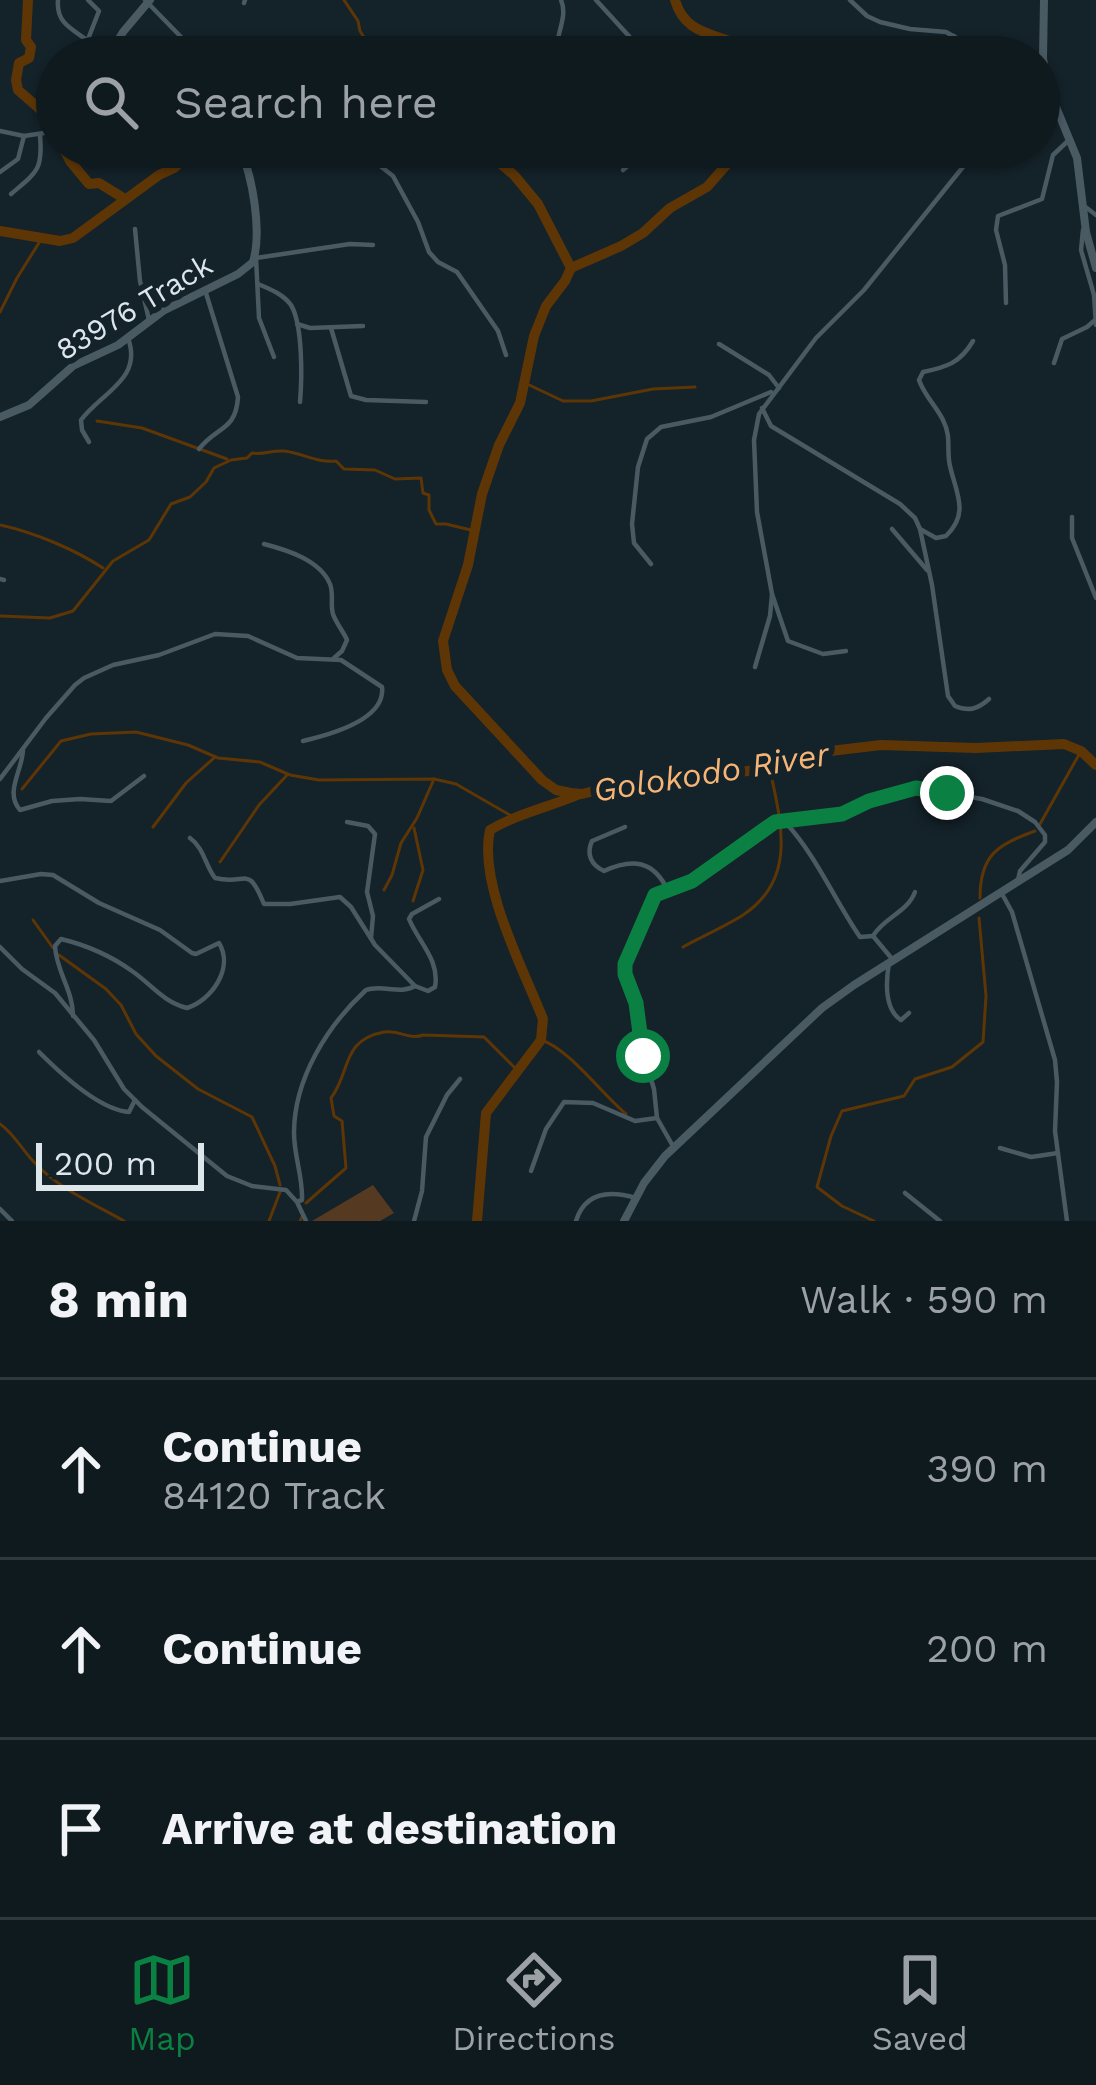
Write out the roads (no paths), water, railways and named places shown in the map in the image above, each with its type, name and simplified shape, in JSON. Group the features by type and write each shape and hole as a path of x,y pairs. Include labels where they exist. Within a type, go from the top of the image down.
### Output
{"street":[{"path":"58,0 59,19 81,36"},
{"path":"88,0 99,11 88,36"},
{"path":"558,36 565,14 561,0"},
{"path":"596,0 629,36"},
{"path":"850,0 880,22 954,36"},
{"path":"1043,36 1044,0"},
{"path":"123,36 148,1 179,36"},
{"path":"1060,119 1081,177 1085,224 1096,268"},
{"path":"0,131 36,134"},
{"path":"0,172 18,159 24,136"},
{"path":"1060,148 1069,140"},
{"path":"10,194 39,168"},
{"name":"83976 Track","path":"0,417 29,405 73,366 100,355 149,320 246,268 256,258 247,168"},
{"path":"385,168 403,189 434,259 454,269 464,282 497,331 506,355"},
{"path":"755,667 772,594 755,481 758,414 816,338 855,300 962,168"},
{"path":"1006,303 1005,265 995,230 998,216 1042,199 1050,168"},
{"path":"1083,205 1096,215"},
{"path":"1054,363 1062,339 1096,322 1081,250 1085,224"},
{"path":"136,229 149,320"},
{"path":"274,357 259,318 256,258 350,244 374,245"},
{"path":"259,284 290,304 303,377 301,402"},
{"path":"199,449 229,426 238,397 205,290"},
{"path":"297,324 310,328 363,326"},
{"path":"332,328 351,397 426,402"},
{"path":"89,442 81,420 128,374 133,356 128,338"},
{"path":"920,529 936,538 946,536 953,530 960,505 945,425 919,380 923,372 953,364 973,340"},
{"path":"719,344 769,375 778,389"},
{"path":"651,564 634,543 632,524 638,466 647,439 661,427 711,417 778,389"},
{"path":"762,408 770,426 907,508 920,529 930,572 951,702 973,710 989,699"},
{"path":"1072,517 1072,538 1096,598"},
{"path":"892,529 930,572"},
{"path":"264,544 300,557 329,582 332,610 347,640 334,658"},
{"path":"772,594 788,641 818,653 846,651"},
{"path":"0,779 75,685 113,664 182,648 215,634 248,636 297,658 334,658 383,689 382,699 363,718 334,734 303,741"},
{"path":"23,749 13,793 20,810 52,801 111,801 144,776"},
{"path":"786,823 851,812 869,801 916,788 982,799 1028,816 1045,836 1042,848 1020,871 1017,881"},
{"path":"674,1148 657,1118 639,1040 636,1003 625,974 653,897 686,885 781,820 810,851 860,937 873,936"},
{"path":"347,822 368,826 375,834 367,896 374,916 370,938"},
{"path":"625,827 592,841 592,862 604,871 626,862 645,866 656,872 668,891"},
{"path":"624,1221 657,1166 806,1022 891,961 1068,850 1094,828"},
{"path":"190,838 200,845 215,878 255,881 265,904 340,897 415,986 431,990 436,985 435,964 410,918 439,899"},
{"path":"0,881 53,875 99,903 160,930 187,951 196,954 219,943 224,950 220,979 200,1003 187,1008 163,998 115,960 62,939 55,946 55,955 73,1001 73,1016"},
{"path":"873,936 909,904 915,892"},
{"path":"1000,892 1012,912 1055,1060 1054,1131 1067,1221"},
{"path":"873,936 891,961 886,981 892,1010 901,1020 909,1013"},
{"path":"0,947 55,993 135,1100 227,1176 252,1186 286,1190 306,1221"},
{"path":"297,1202 303,1195 294,1129 304,1078 326,1039 363,992 415,986"},
{"path":"39,1052 82,1090 119,1111 129,1112 135,1100"},
{"path":"414,1221 422,1191 426,1137 460,1079"},
{"path":"530,1171 546,1129 564,1102 593,1102 633,1121 657,1118"},
{"path":"1000,1148 1031,1157 1058,1153"},
{"path":"905,1192 940,1221"},
{"path":"576,1221 583,1204 595,1196 612,1193 636,1198"},
{"path":"0,1209 12,1221"}],"waterway":[{"path":"28,0 26,40 31,47 29,58 19,63 16,80 18,90 36,106"},
{"path":"344,0 363,36"},
{"path":"675,0 692,26 714,36"},
{"path":"76,168 89,184 99,183 125,199"},
{"name":"Golokodo River","path":"0,231 60,241 73,238 174,168"},
{"name":"Golokodo River","path":"506,168 538,204 571,268 546,306 534,336 520,403 482,494 468,565 443,641 447,670 455,686 542,780 556,790 582,794 618,785 748,771 822,752 881,745 1064,744 1096,765"},
{"path":"571,268 643,233 670,208 707,187 724,168"},
{"path":"0,312 42,238"},
{"path":"525,383 563,401 695,387"},
{"path":"97,421 142,428 227,459"},
{"path":"0,616 50,618 73,611 113,561 149,540 171,504 190,497 214,468 252,453 284,451 336,461 344,469 375,470 395,479 421,478 436,524 475,531"},
{"path":"0,525 53,542 103,568"},
{"path":"22,789 61,741 136,732 218,758 260,762 290,775 319,780 434,779 456,784 515,818"},
{"path":"1040,824 1081,751"},
{"path":"153,827 186,783 215,757"},
{"path":"683,947 743,915 772,884 781,846 769,765"},
{"path":"220,862 259,805 288,774"},
{"path":"384,890 401,843 434,779"},
{"path":"477,1221 486,1113 541,1040 543,1019 496,900 488,852 490,830 580,794"},
{"path":"413,901 423,870 414,828"},
{"path":"980,898 983,871 993,854 1035,831"},
{"path":"874,1221 817,1187 831,1136 842,1111 904,1096 915,1079 952,1067 983,1042 986,996 979,918"},
{"path":"33,920 53,948"},
{"path":"59,955 106,989 156,1056 198,1089 252,1117 280,1185"},
{"path":"306,1203 346,1168 342,1121 334,1116 331,1098 360,1042 384,1032 484,1037 516,1069"},
{"path":"541,1040 573,1062 626,1114"},
{"path":"0,1124 53,1179 124,1221"},
{"path":"269,1221 280,1192"},
{"path":"300,1221 302,1217"}]}
